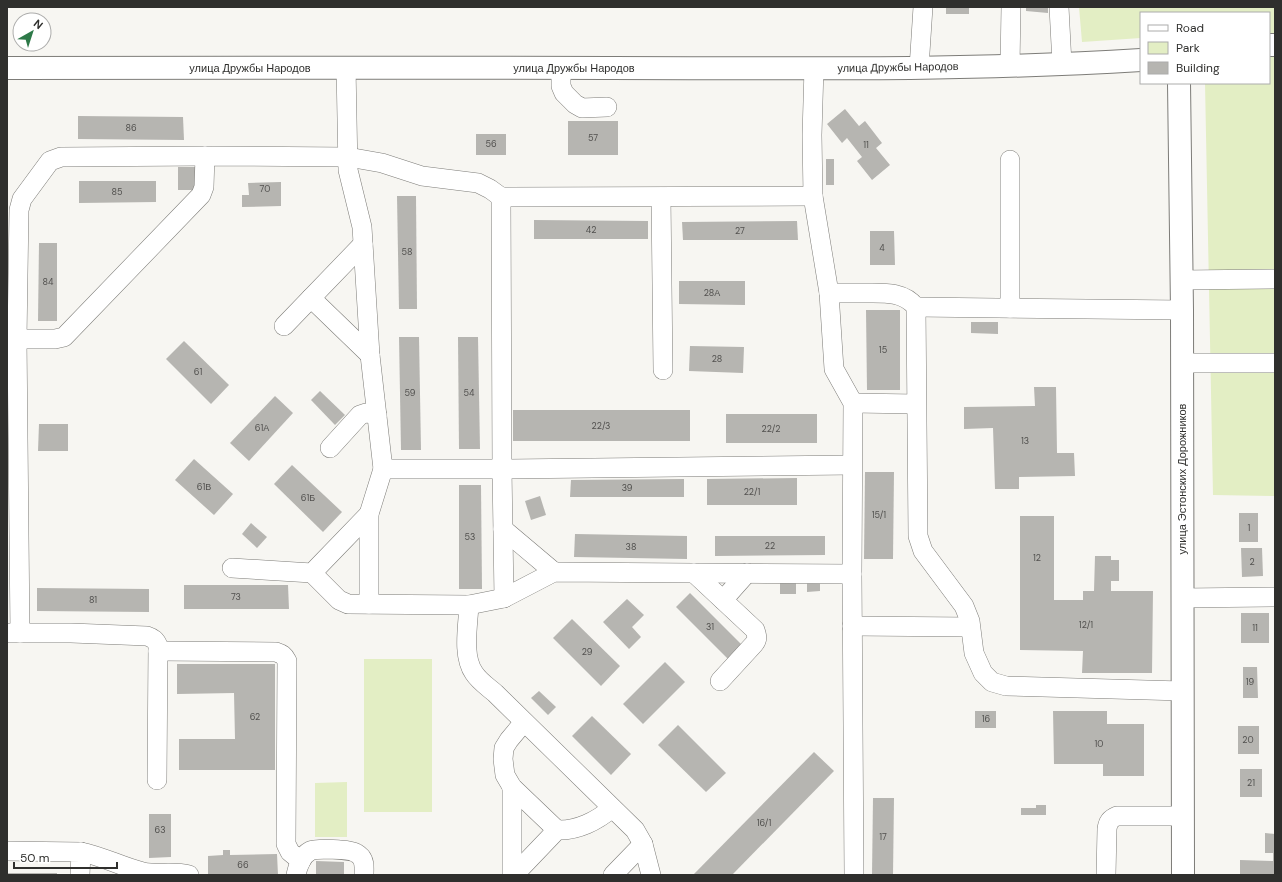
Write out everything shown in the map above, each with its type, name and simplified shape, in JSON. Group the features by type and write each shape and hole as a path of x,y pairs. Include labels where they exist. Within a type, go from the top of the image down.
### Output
{"main road":[{"name":"улица Дружбы Народов","path":"7,68 919,68 1010,66 1140,60"},
{"name":"улица Эстонских Дорожников","path":"1179,84 1182,310 1183,875"}],"street":[{"path":"919,68 923,7"},
{"path":"1010,66 1011,7"},
{"path":"1060,7 1062,64"},
{"path":"346,67 348,170 362,227 370,355 382,469 369,514 369,604"},
{"path":"561,68 561,86 564,93 575,104 582,108 607,108"},
{"path":"814,68 812,135 813,196 829,293 834,369 853,404 852,626 854,875"},
{"path":"12,339 55,339 64,337 201,195 204,187 205,156"},
{"path":"157,780 157,642 153,638 147,636 71,633 14,633 12,339 19,210 22,199 50,162 61,157 348,157 382,163 422,176 478,184 490,189 501,198 813,196"},
{"path":"1010,160 1010,308"},
{"path":"661,197 663,370"},
{"path":"501,198 504,598"},
{"path":"284,326 363,244"},
{"path":"1181,280 1275,279"},
{"path":"829,293 890,293 902,296 911,301 916,307 918,536 924,550 964,606 970,621 974,653 983,673 992,682 1006,686 1182,691"},
{"path":"311,298 370,355"},
{"path":"916,307 1182,310"},
{"path":"1182,363 1275,363"},
{"path":"853,404 916,404"},
{"path":"330,448 360,415 366,413 377,415"},
{"path":"382,469 852,465"},
{"path":"312,573 369,514"},
{"path":"503,530 554,572"},
{"path":"232,568 312,573 339,600 348,604 469,605 504,598 554,572 852,574"},
{"path":"694,573 755,630 757,639 720,681"},
{"path":"723,600 747,573"},
{"path":"1182,598 1275,597"},
{"path":"469,605 467,647 469,665 475,675 635,830 643,844 651,875"},
{"path":"852,626 970,627"},
{"path":"158,651 276,652 285,656 287,661 286,844 298,868"},
{"path":"524,722 504,748 502,759 504,772 512,787 557,830 566,831 591,822 612,808"},
{"path":"512,787 513,875"},
{"path":"1106,875 1107,829 1108,822 1111,818 1116,816 1183,816"},
{"path":"513,875 557,830"},
{"path":"613,875 643,844"},
{"path":"298,868 303,856 310,851 319,849 351,851 357,853 362,858 364,864 364,875"},
{"path":"7,851 81,852 150,873 183,873 190,875"},
{"path":"80,875 81,852"}],"green space":[{"path":"1079,7 1275,7 1275,496 1213,495 1205,84 1270,84 1270,12 1140,12 1140,38 1082,42"},
{"path":"364,659 432,659 432,812 364,812"},
{"path":"347,782 347,837 315,837 315,783"}],"building":[{"path":"946,7 969,7 969,14 946,14"},
{"path":"1026,7 1048,7 1048,13 1026,11"},
{"path":"845,109 859,126 865,121 882,143 876,148 890,165 872,180 857,161 862,157 847,138 842,143 827,124"},
{"path":"78,116 183,117 184,140 78,139"},
{"path":"568,121 618,121 618,155 568,155"},
{"path":"476,134 506,134 506,155 476,155"},
{"path":"826,159 834,159 834,185 826,185"},
{"path":"178,167 199,167 199,190 178,190"},
{"path":"79,181 156,181 156,202 79,203"},
{"path":"281,182 281,206 242,207 242,195 249,195 248,183"},
{"path":"397,196 416,196 417,309 399,309"},
{"path":"534,220 648,221 648,239 534,239"},
{"path":"797,221 798,240 683,240 682,222"},
{"path":"870,231 894,231 895,265 870,265"},
{"path":"39,243 57,243 57,321 38,321"},
{"path":"679,281 745,281 745,305 679,304"},
{"path":"866,310 900,310 900,390 867,390"},
{"path":"971,322 998,322 998,334 971,333"},
{"path":"399,337 419,337 421,450 401,450"},
{"path":"458,337 478,337 480,449 459,449"},
{"path":"184,341 229,385 211,404 166,359"},
{"path":"690,346 744,347 743,373 689,371"},
{"path":"1034,387 1056,387 1057,453 1074,453 1075,476 1019,477 1019,489 995,489 993,428 964,429 964,407 1035,406"},
{"path":"320,391 345,415 335,425 311,400"},
{"path":"275,396 293,413 249,461 230,443"},
{"path":"513,410 690,410 690,441 513,441"},
{"path":"726,414 817,414 817,443 726,443"},
{"path":"39,424 68,424 68,451 38,451"},
{"path":"194,459 233,494 214,515 175,480"},
{"path":"292,465 342,512 323,532 274,484"},
{"path":"865,472 894,472 893,559 864,559"},
{"path":"797,478 797,505 707,505 707,479"},
{"path":"684,479 684,497 570,497 571,480"},
{"path":"459,485 481,485 482,589 459,589"},
{"path":"540,496 546,515 531,520 525,501"},
{"path":"1239,513 1258,513 1258,542 1239,542"},
{"path":"1020,516 1054,516 1054,600 1083,600 1083,591 1094,591 1095,556 1111,556 1111,560 1119,560 1119,581 1111,581 1111,591 1153,591 1152,673 1082,673 1083,651 1020,650"},
{"path":"251,523 267,537 257,548 242,534"},
{"path":"575,534 687,536 687,559 574,557"},
{"path":"715,536 825,536 825,555 715,556"},
{"path":"1241,548 1262,548 1263,576 1242,577"},
{"path":"807,580 820,580 820,591 807,592"},
{"path":"780,583 796,583 796,594 780,594"},
{"path":"184,585 288,585 289,609 184,609"},
{"path":"37,588 149,589 149,612 37,611"},
{"path":"690,593 744,647 730,661 676,607"},
{"path":"627,599 644,615 632,627 641,637 629,649 603,622"},
{"path":"1241,613 1269,613 1269,643 1241,643"},
{"path":"572,619 620,666 601,686 553,638"},
{"path":"665,662 685,682 643,724 623,704"},
{"path":"177,664 275,664 275,770 179,770 179,739 235,739 234,693 177,694"},
{"path":"1243,667 1257,667 1258,698 1243,698"},
{"path":"539,691 556,707 548,715 531,698"},
{"path":"975,711 996,711 996,728 975,728"},
{"path":"1053,711 1107,711 1107,724 1144,724 1144,776 1103,776 1103,764 1054,764"},
{"path":"592,716 631,754 611,775 572,736"},
{"path":"678,725 726,773 706,792 658,745"},
{"path":"1238,726 1259,726 1259,754 1238,754"},
{"path":"814,752 834,771 732,875 693,875"},
{"path":"1240,769 1262,769 1262,797 1240,797"},
{"path":"873,798 894,798 893,875 872,875"},
{"path":"1036,805 1046,805 1046,815 1021,815 1021,808 1036,808"},
{"path":"149,814 171,814 171,857 149,858"},
{"path":"1265,833 1275,834 1275,875 1240,875 1240,860 1273,861 1273,853 1265,853"},
{"path":"223,850 230,850 230,855 277,854 278,875 208,875 208,856 223,855"},
{"path":"316,861 344,862 344,875 316,875"},
{"path":"7,873 57,873 57,875 7,875"}]}
